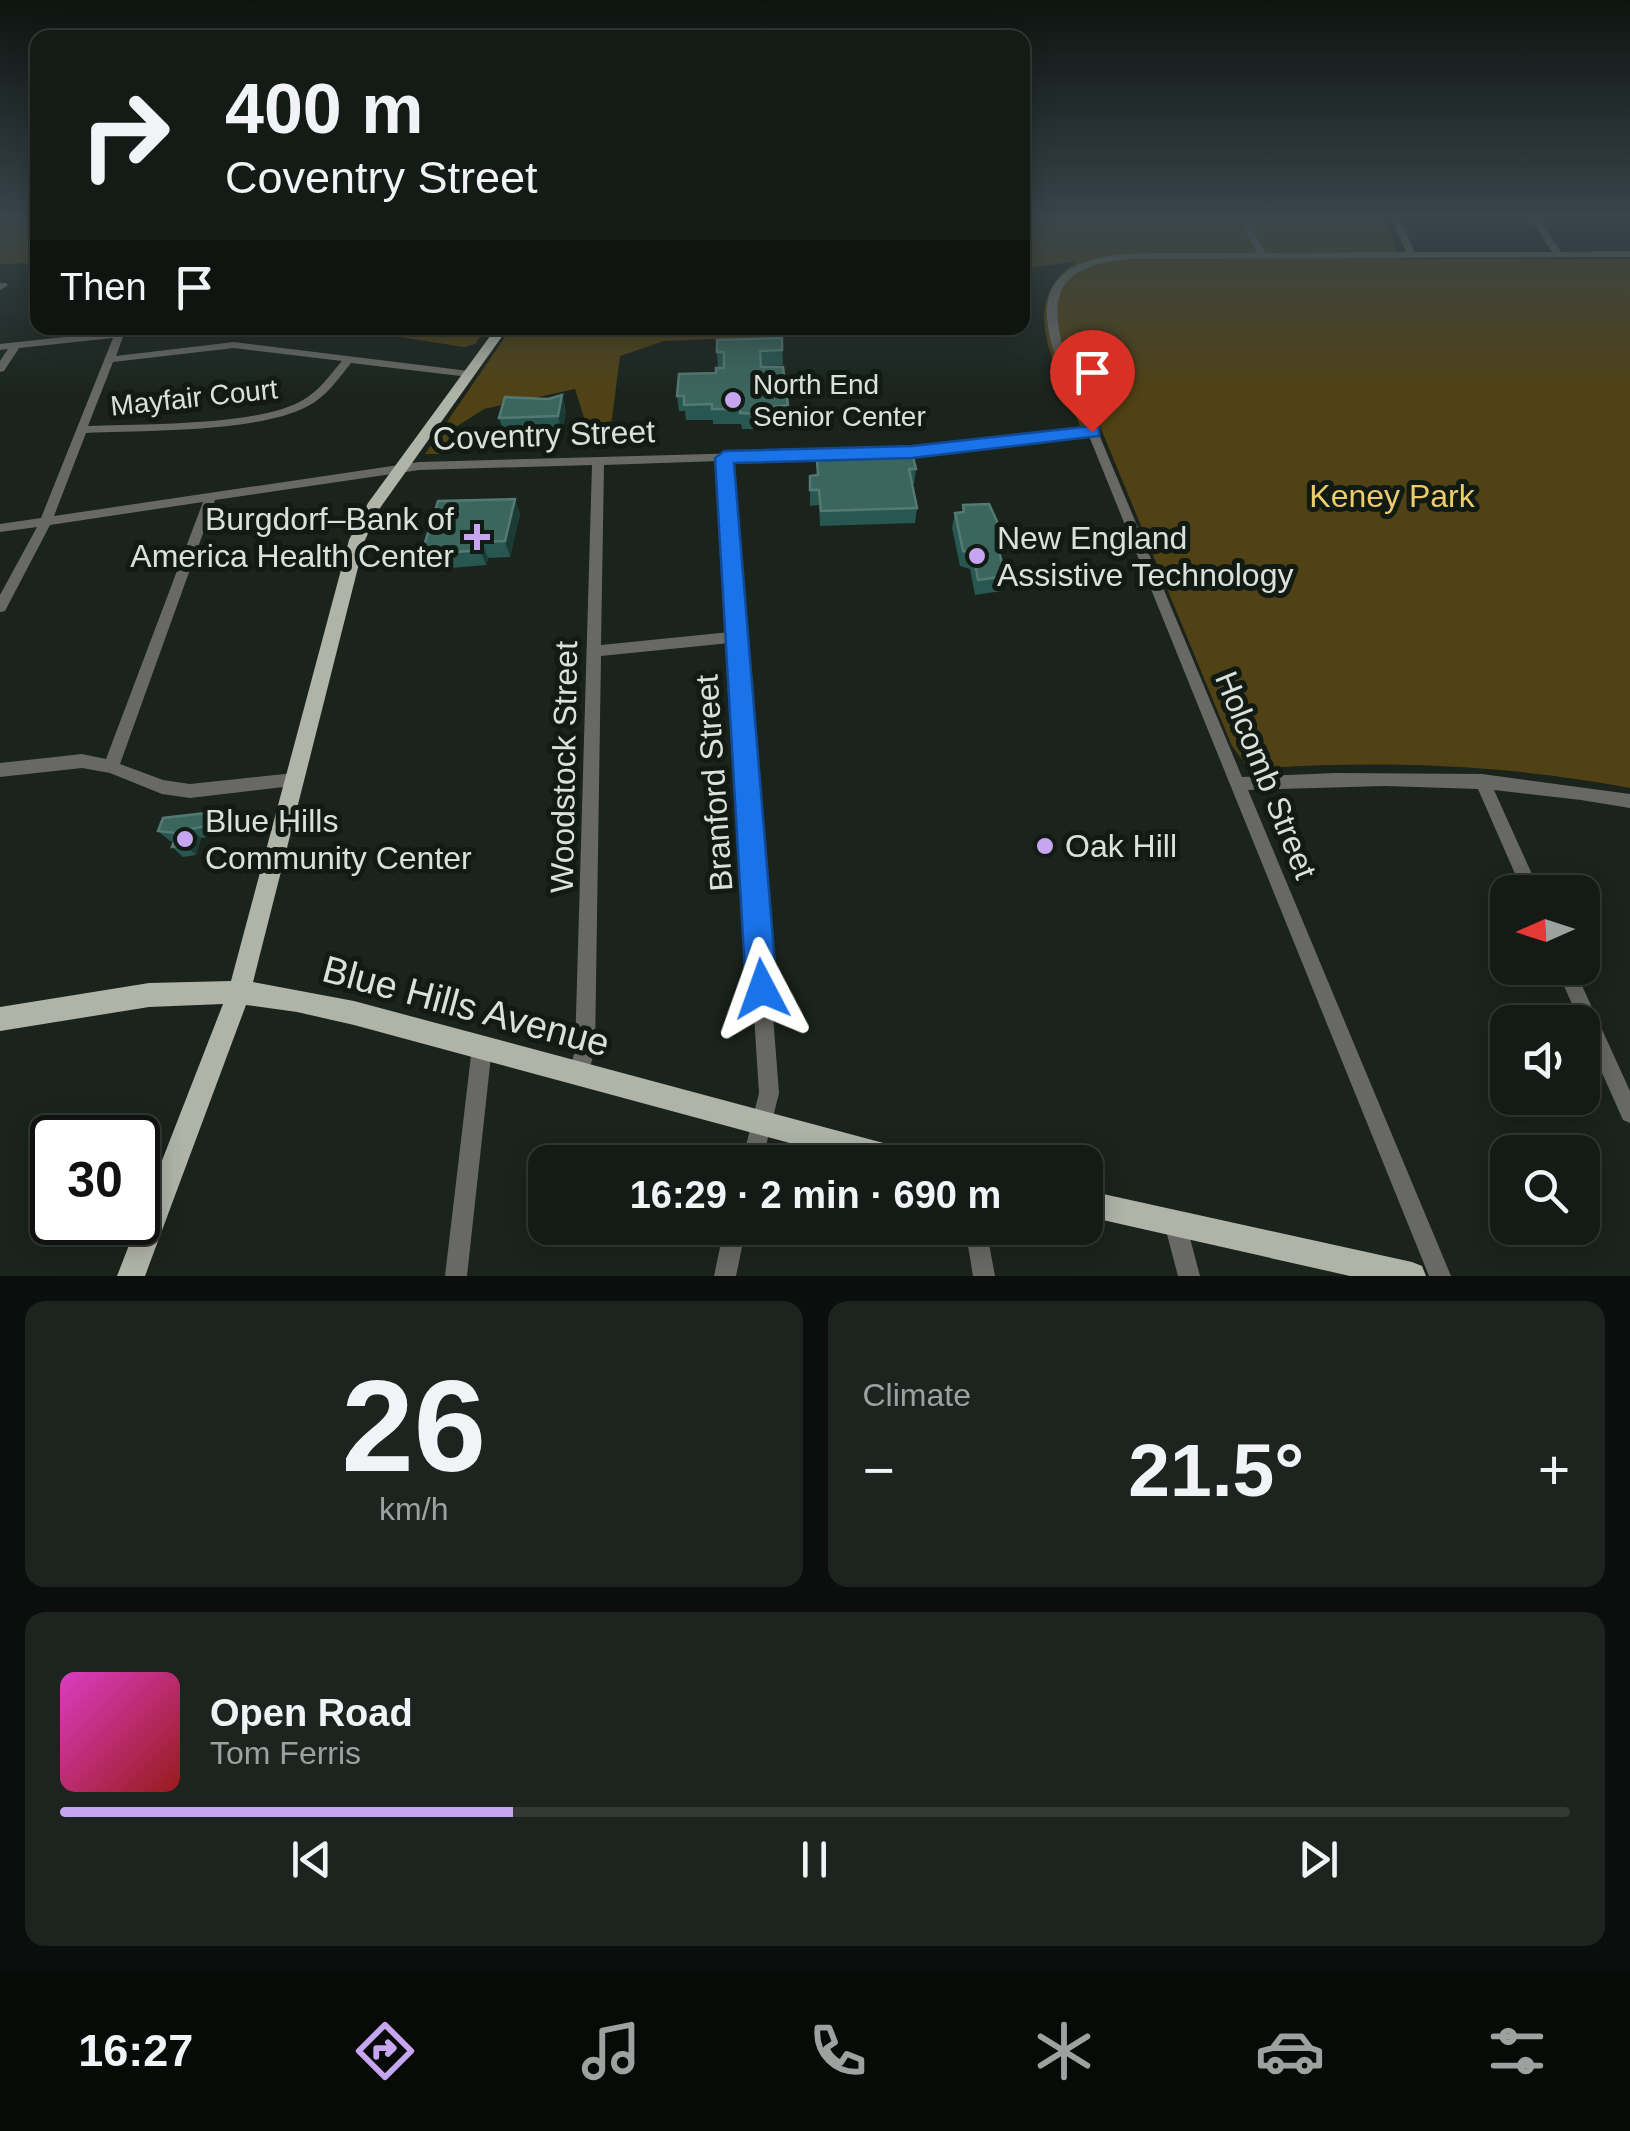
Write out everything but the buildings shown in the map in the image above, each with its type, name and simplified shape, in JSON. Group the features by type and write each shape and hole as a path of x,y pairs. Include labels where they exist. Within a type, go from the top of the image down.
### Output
{"main road":[{"path":"131,1276 239,992 357,540 373,507 497,335"},
{"name":"Blue Hills Avenue","path":"0,1019 143,995 239,992 328,1007 842,1145"},
{"path":"1103,1207 1412,1276"}],"street":[{"name":"Holcomb Street","path":"1065,277 1054,293 1054,334 1440,1276"},
{"path":"0,347 64,335"},
{"path":"0,608 46,521 120,335"},
{"path":"112,359 222,344 469,374"},
{"path":"0,369 16,345"},
{"name":"Mayfair Court","path":"84,430 254,418 287,412 316,396 349,359"},
{"name":"Coventry Street","path":"0,528 400,469 912,452 1092,432"},
{"name":"Branford Street","path":"724,458 768,1093 756,1145"},
{"name":"Woodstock Street","path":"579,1074 585,1050 598,461"},
{"path":"110,767 210,498"},
{"path":"595,651 736,638"},
{"path":"0,770 82,761 162,787 190,791 294,780"},
{"path":"1237,784 1361,778 1482,782 1630,802"},
{"path":"1482,782 1524,875"},
{"path":"1573,985 1630,1113"},
{"path":"456,1276 482,1048"},
{"path":"1175,1223 1189,1276"},
{"path":"724,1276 730,1245"},
{"path":"979,1245 984,1276"}],"green space":[{"name":"Keney Park","path":"1059,277 1630,277 1630,788 1440,766 1249,769 1232,746 1099,424 1080,426 1053,360 1044,316 1048,296"},
{"path":"387,335 482,335 475,344 464,347"},
{"path":"506,335 810,335 664,341 620,356 612,419 605,440 593,446 575,389 484,409 448,432 451,441 447,454 425,454"}],"place":[{"name":"North End Senior Center","path":"733,400"},
{"name":"Burgdorf–Bank of America Health Center","path":"477,537"},
{"name":"New England Assistive Technology","path":"977,556"},
{"name":"Blue Hills Community Center","path":"185,839"},
{"name":"Oak Hill","path":"1045,846"}],"route":[{"path":"762,989 724,458 912,452 1092,432"}]}
